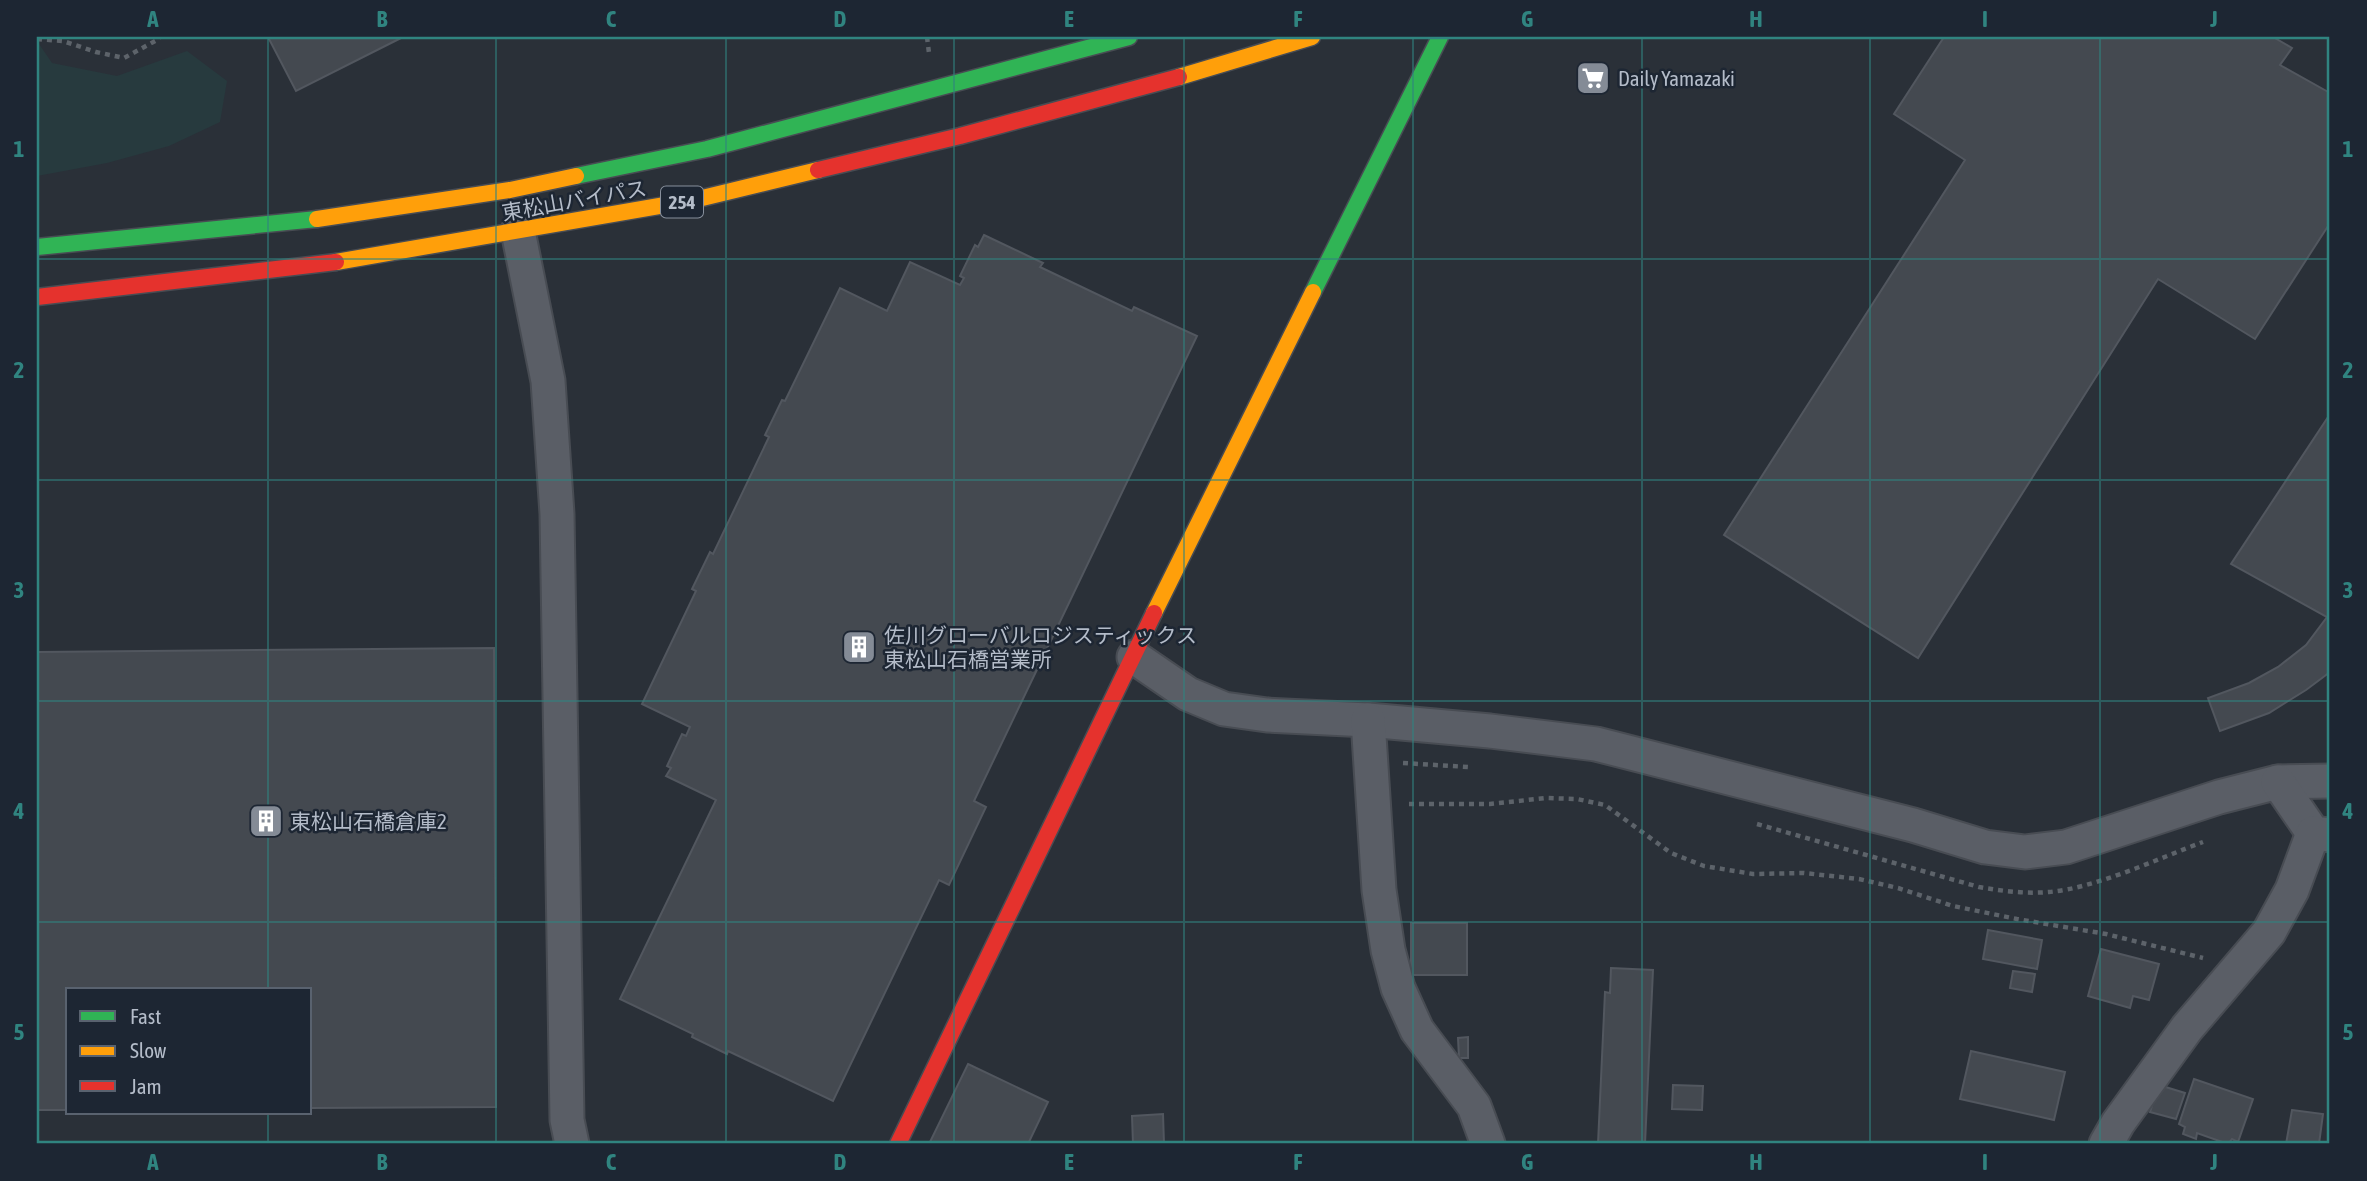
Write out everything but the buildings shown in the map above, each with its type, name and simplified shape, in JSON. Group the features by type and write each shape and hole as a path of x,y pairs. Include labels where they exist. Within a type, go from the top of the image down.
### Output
{"main road":[{"name":"東松山バイパス","path":"37,247 295,222 510,190 707,149 1129,37"},
{"name":"東松山バイパス","path":"37,297 310,267 694,200 960,136 1223,65 1312,37"},
{"path":"898,1144 1170,579 1440,37"}],"street":[{"path":"518,231 548,381 557,514 567,1107 572,1144"},
{"path":"1134,657 1188,694 1224,709 1267,715 1368,720 1490,731 1596,744 1913,825 1984,847 2025,852 2066,847 2219,797 2277,782 2330,782"},
{"path":"1368,720 1383,914 1388,950 1398,988 1417,1030 1474,1106 1488,1144"},
{"path":"2106,1144 2187,1028 2269,932 2322,834 2277,782"}],"path":[{"path":"37,39 64,41 124,58 160,37"},
{"path":"1374,804 1490,804 1546,798 1577,799 1605,805 1671,853 1704,866 1753,874 1804,873 1859,879 1954,906 2106,934 2238,966"}],"green space":[{"path":"37,41 52,63 117,76 187,51 227,81 220,122 169,146 107,163 37,176"}],"traffic: fast":[{"path":"576,176 707,149 1129,37"},
{"path":"1313,292 1440,37"},
{"path":"37,247 317,219"}],"traffic: slow":[{"path":"1179,77 1312,37"},
{"path":"336,262 694,200 818,170"},
{"path":"317,219 510,190 576,176"},
{"path":"1154,613 1313,292"}],"traffic: jam":[{"path":"818,170 960,136 1179,77"},
{"path":"37,297 336,262"},
{"path":"898,1144 1154,613"}],"place":[{"name":"Daily Yamazaki","path":"1593,78"},
{"name":"佐川グローバルロジスティックス 東松山石橋営業所","path":"859,647"},
{"name":"東松山石橋倉庫2","path":"266,821"}]}
